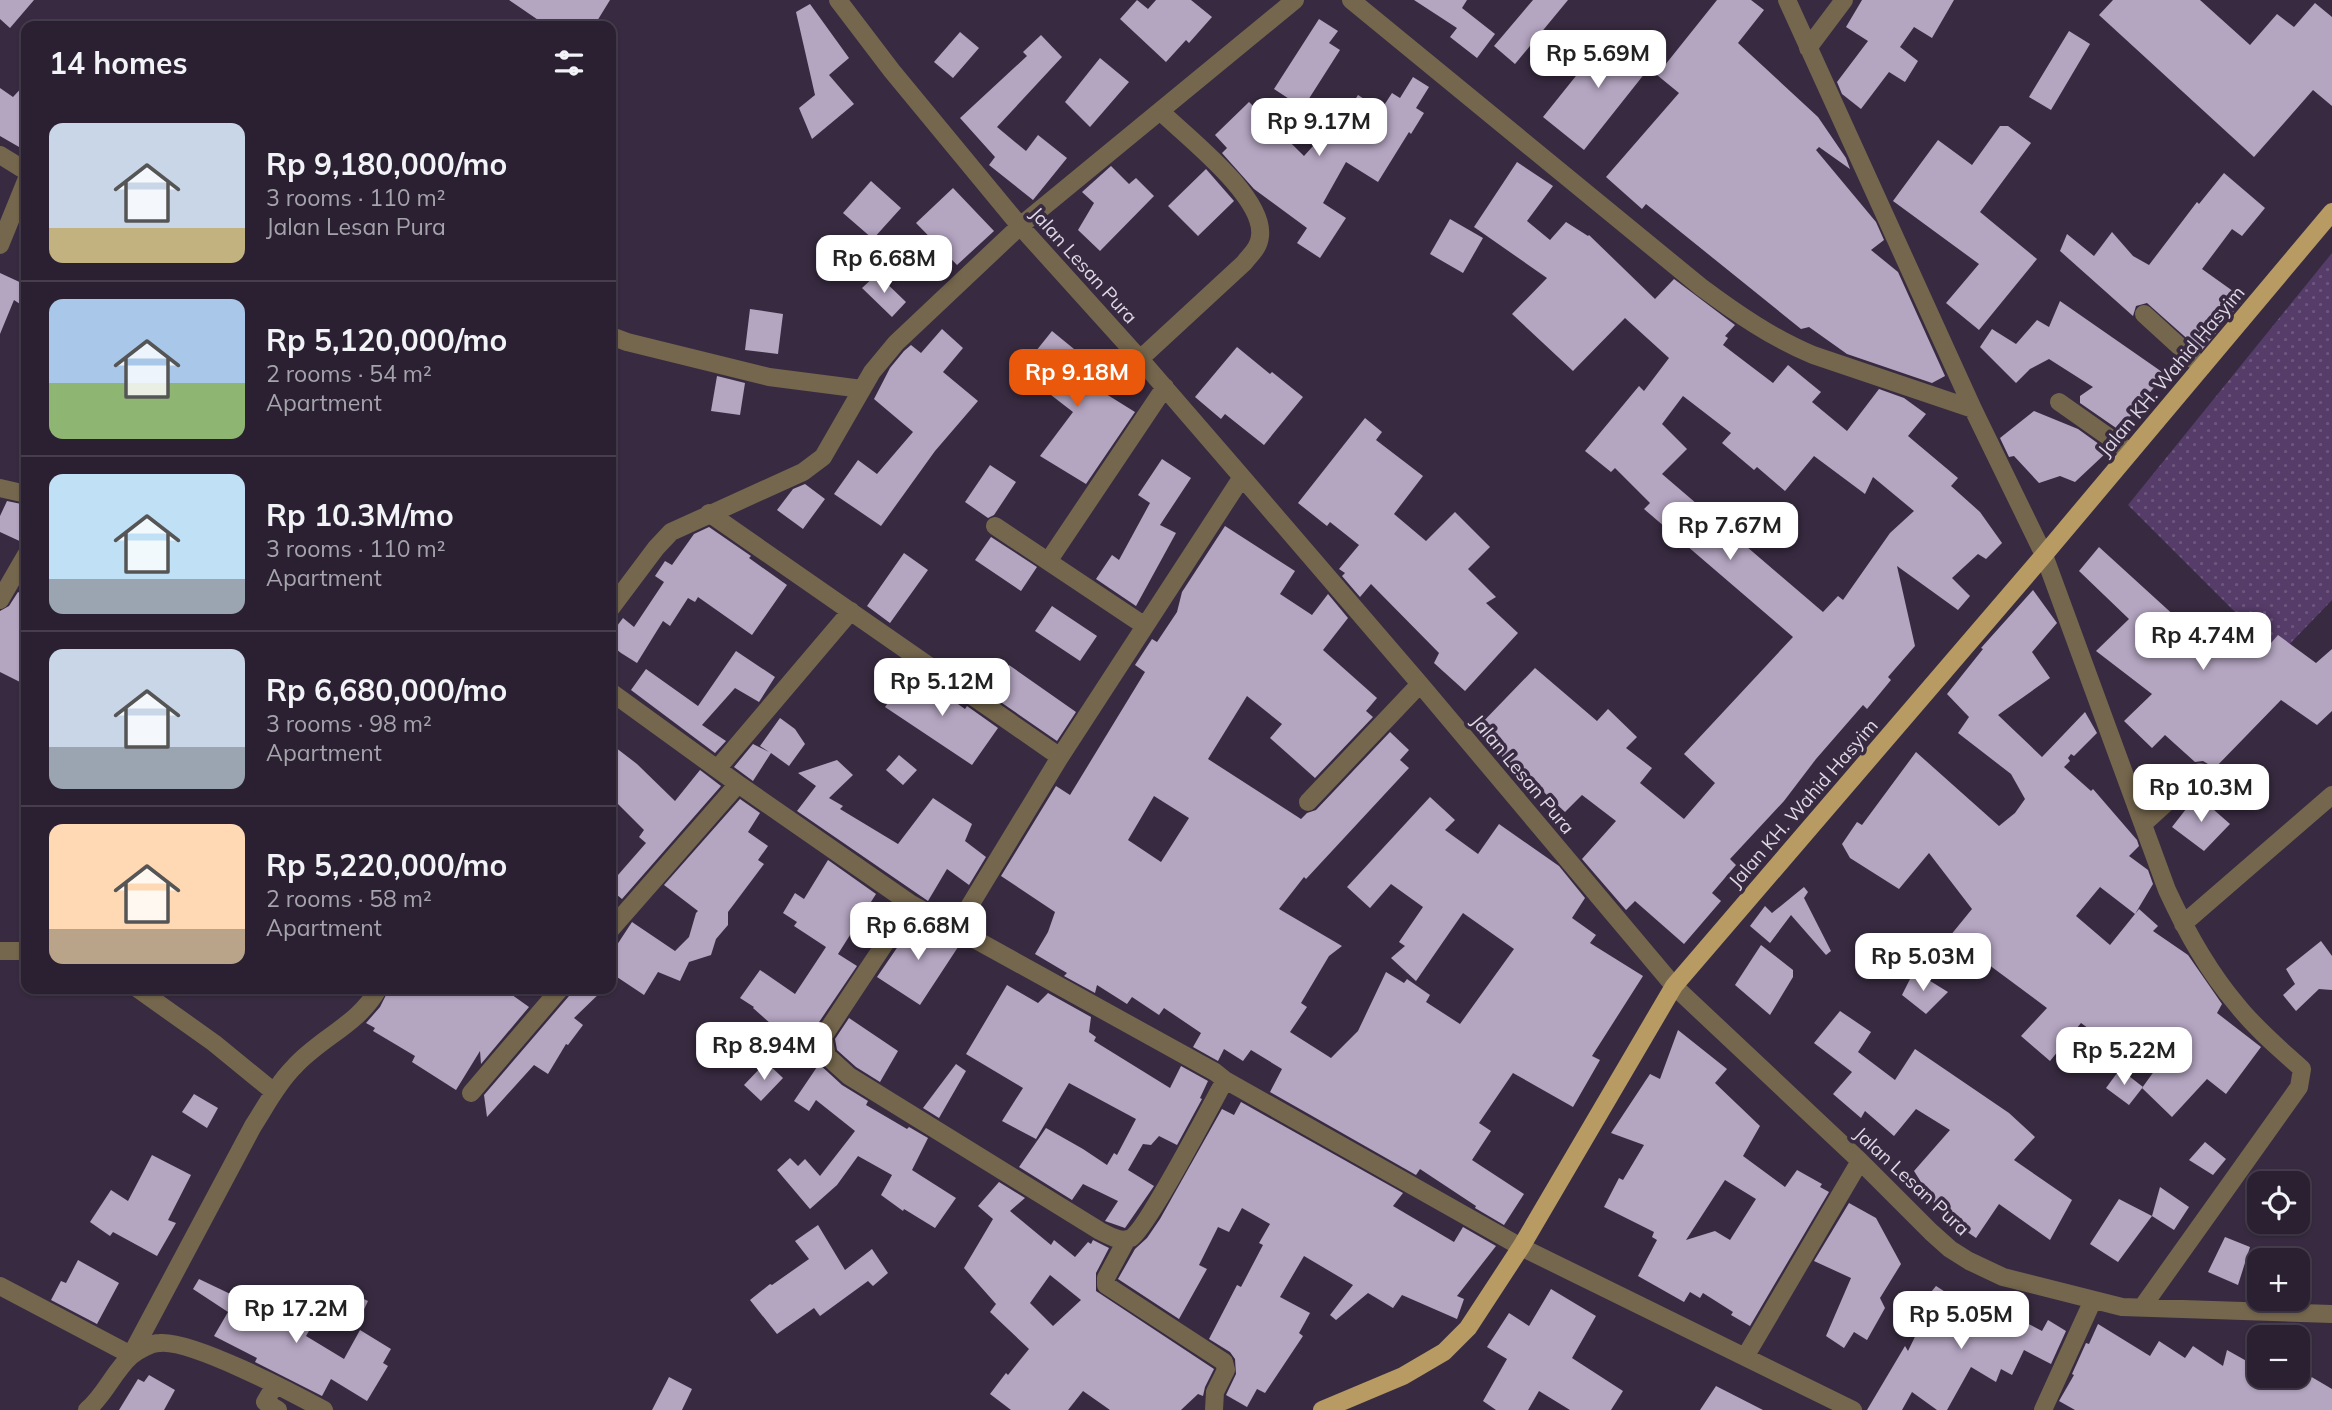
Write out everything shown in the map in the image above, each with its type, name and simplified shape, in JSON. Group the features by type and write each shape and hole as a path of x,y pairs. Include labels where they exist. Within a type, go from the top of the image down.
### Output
{"main road":[{"name":"Jalan KH. Wahid Hasyim","path":"1327,1409 1403,1376 1444,1352 1468,1328 1521,1247 1674,986 2044,555 2332,212"}],"street":[{"name":"Jalan Lesan Pura","path":"838,0 892,71 1020,226 1165,387 1674,986 1860,1161 1931,1232 1969,1261 2003,1277 2122,1307 2332,1314"},
{"path":"616,601 671,532 803,472 823,457 872,372 896,343 1020,226 1295,0"},
{"path":"1351,0 1690,278 1748,320 1791,346 1813,355 1973,409"},
{"path":"1787,0 1973,409 2044,555 2167,890 2183,924 2202,957 2236,1005 2302,1069 2299,1087 2143,1306"},
{"path":"1808,48 1844,0"},
{"path":"1140,359 1244,263 1258,247 1261,233 1259,218 1248,197 1160,111"},
{"path":"0,155 21,168"},
{"path":"0,245 21,193"},
{"path":"2144,314 2202,367"},
{"path":"616,338 769,377 862,389"},
{"path":"1049,560 1165,387"},
{"path":"2059,402 2130,452"},
{"path":"956,930 1060,757 1242,477"},
{"path":"0,488 21,493"},
{"path":"709,513 1060,757"},
{"path":"995,526 1145,626"},
{"path":"0,600 21,564"},
{"path":"717,769 851,611"},
{"path":"1308,802 1420,684"},
{"path":"616,696 911,904 956,930 1203,1066 1521,1247 1853,1410"},
{"path":"2143,824 2200,772"},
{"path":"616,923 738,784"},
{"path":"2183,924 2332,795"},
{"path":"911,904 823,1037 827,1056 849,1076 1100,1231 1119,1239 1134,1236 1225,1080"},
{"path":"0,951 21,951"},
{"path":"145,994 214,1043 274,1092"},
{"path":"87,1410 131,1355 253,1126 274,1092 295,1066 360,1014 374,994"},
{"path":"471,1093 555,994"},
{"path":"1745,1357 1860,1161"},
{"path":"1127,1239 1105,1278 1105,1285 1224,1362 1226,1370 1216,1392 1214,1410"},
{"path":"0,1286 131,1355"},
{"path":"2043,1410 2093,1300"},
{"path":"131,1355 161,1342 200,1352 324,1410"},
{"path":"268,1407 275,1385"}],"shaded area":[{"path":"2332,253 2332,600 2281,653 2240,617 2128,505"}],"building":[{"path":"0,0 34,0 10,28 0,19"},
{"path":"509,0 610,0 597,21 540,21"},
{"path":"1137,0 1148,9 1156,0 1191,0 1212,17 1189,43 1186,40 1166,62 1120,19"},
{"path":"1414,0 1467,0 1462,8 1495,34 1477,58 1450,37 1457,28"},
{"path":"1533,0 1568,0 1515,64 1494,46"},
{"path":"1717,0 1751,0 1764,10 1738,43 1818,117 1846,158 1850,169 1819,147 1816,150 1876,222 1884,240 1871,250 1898,272 1945,376 1932,383 1847,354 1809,327 1801,329 1646,204 1642,209 1606,177 1679,93 1657,75"},
{"path":"1862,0 1954,0 1932,38 1914,27 1900,47 1918,61 1905,82 1889,72 1861,109 1842,94 1837,82 1868,41 1846,27"},
{"path":"2113,0 2200,0 2250,45 2277,14 2294,27 2315,3 2332,17 2332,106 2313,90 2254,157 2099,15"},
{"path":"810,4 849,58 829,75 854,104 812,139 799,108 815,95 796,12"},
{"path":"1319,19 1338,31 1329,43 1340,50 1303,108 1274,89"},
{"path":"1612,31 1653,63 1584,150 1543,117"},
{"path":"2069,31 2090,44 2051,110 2029,97"},
{"path":"960,32 979,48 953,78 934,62"},
{"path":"1041,35 1062,57 997,127 1026,151 1038,135 1067,158 1033,200 989,165 995,157 960,118 1027,56 1023,52"},
{"path":"1100,58 1129,82 1090,127 1065,102"},
{"path":"1413,77 1429,87 1416,108 1424,113 1378,182 1346,162 1323,203 1346,218 1320,258 1297,243 1307,228 1254,189 1222,153 1227,148 1215,135 1249,102 1304,156 1322,136 1329,141 1358,95 1381,110 1392,93 1400,98"},
{"path":"0,88 13,97 21,88 21,148 0,136"},
{"path":"2000,126 2008,126 2031,143 1980,212 2037,259 1979,330 1946,303 1979,264 1893,201 1938,140 1972,165"},
{"path":"1517,162 1553,186 1527,221 1550,240 1566,222 1589,235 1655,299 1674,279 1735,325 1725,336 1728,338 1723,345 1773,383 1788,365 1821,392 1812,402 1847,431 1879,389 1904,398 1926,414 1908,436 1958,478 1951,486 1980,512 2002,543 1986,559 1978,554 1952,578 1970,596 1958,610 1897,566 1915,646 1888,677 1891,680 1867,709 1863,705 1784,801 1730,859 1736,865 1712,893 1721,901 1684,944 1635,901 1626,910 1582,859 1616,821 1582,795 1565,812 1515,765 1512,768 1477,728 1535,668 1597,721 1608,709 1637,737 1626,748 1652,768 1640,783 1684,819 1715,783 1684,754 1793,637 1644,509 1650,503 1615,468 1611,472 1585,451 1639,386 1644,391 1669,358 1625,318 1573,371 1512,314 1547,278 1474,227","holes":["1683,396 1731,433 1722,443 1754,470 1757,467 1785,491 1814,456 1865,494 1873,477 1914,511 1890,533 1843,600 1838,596 1823,612 1662,474 1687,449 1662,424"]},
{"path":"1111,166 1129,184 1136,178 1154,196 1100,251 1078,230 1094,203 1082,192"},
{"path":"1206,169 1234,201 1198,236 1168,206"},
{"path":"2224,173 2265,208 2242,236 2232,229 2202,269 2244,299 2201,351 2147,303 2136,306 2133,316 2060,251 2067,234 2094,256 2112,232 2133,256 2149,265 2197,202 2199,204"},
{"path":"871,181 901,208 873,239 843,213"},
{"path":"953,188 994,231 957,265 916,223"},
{"path":"1450,219 1483,238 1463,273 1430,254"},
{"path":"0,273 21,283 21,305 14,300 0,334"},
{"path":"877,274 906,302 892,317 862,288"},
{"path":"2060,301 2165,374 2119,430 2080,403 2080,396 2093,387 2049,359 2030,369 2016,383 1980,347 1992,329 2016,344 2037,320 2049,327"},
{"path":"750,309 783,314 778,354 745,350"},
{"path":"942,329 963,348 943,372 978,401 935,451 881,526 834,494 858,460 877,474 913,432 874,399 890,368 904,351 911,345 921,353"},
{"path":"1052,331 1074,349 1072,351 1100,370 1090,384 1135,412 1086,484 1040,456 1073,412 1020,371"},
{"path":"1237,347 1303,397 1264,445 1225,414 1221,419 1195,397"},
{"path":"717,376 745,383 740,415 711,411"},
{"path":"2034,411 2078,429 2107,452 2075,482 2060,476 2039,483 2014,456 2009,457 2000,438"},
{"path":"1365,418 1382,432 1376,440 1423,476 1394,514 1426,541 1455,512 1490,547 1468,569 1496,597 1486,603 1518,633 1465,691 1434,663 1439,653 1371,584 1360,597 1342,576 1345,573 1339,569 1359,545 1330,522 1327,526 1298,503"},
{"path":"1162,459 1191,478 1160,525 1176,533 1136,606 1096,579 1112,555 1119,560 1150,503 1138,495"},
{"path":"990,465 1016,482 994,515 988,518 965,502"},
{"path":"805,484 825,499 803,529 777,510 793,489"},
{"path":"7,501 21,504 21,542 0,532 0,516"},
{"path":"1225,526 1295,571 1280,594 1312,615 1328,594 1348,618 1323,650 1377,698 1366,711 1373,717 1315,778 1270,738 1282,724 1247,696 1208,759 1301,819 1316,810 1390,732 1409,750 1400,760 1409,768 1306,879 1304,877 1279,909 1342,946 1329,956 1301,1003 1307,1007 1290,1032 1331,1058 1358,1031 1386,972 1404,983 1407,979 1430,995 1426,1002 1460,1024 1514,949 1463,913 1416,981 1391,958 1405,946 1399,942 1423,907 1391,884 1370,908 1347,887 1430,797 1455,820 1445,830 1478,854 1499,824 1559,866 1585,898 1572,918 1596,935 1590,943 1643,976 1592,1056 1600,1060 1573,1107 1513,1073 1479,1123 1491,1131 1472,1160 1524,1194 1504,1225 1420,1169 1416,1175 1270,1092 1282,1069 1251,1050 1243,1061 1224,1049 1218,1061 1193,1047 1201,1033 1164,1008 1159,1015 1132,997 1127,1004 1097,985 1095,993 1064,976 1067,973 1035,954 1048,932 1055,912 1001,876 1056,786 1070,795 1145,672 1135,665 1152,639 1157,642 1177,612 1182,592","holes":["1154,796 1189,818 1161,862 1128,840"]},
{"path":"709,527 787,585 752,635 698,597 695,602 688,598 670,626 663,621 637,663 616,649 616,627 623,618 634,627 664,582 655,576 665,561 672,565 694,534"},
{"path":"991,537 1037,567 1021,591 975,560"},
{"path":"2099,547 2212,650 2240,617 2271,643 2278,635 2316,663 2332,649 2332,711 2317,725 2281,700 2211,772 2208,764 2203,761 2195,762 2165,735 2152,748 2124,721 2152,694 2096,651 2129,619 2079,571"},
{"path":"904,553 928,570 890,623 867,606"},
{"path":"2033,590 2057,623 2032,652 2050,678 1998,715 2042,757 2085,712 2097,733 2074,756 2071,754 2068,758 2070,761 2064,767 2091,791 2093,789 2137,840 2139,846 2129,856 2148,870 2153,884 2135,914 2139,909 2158,926 2153,931 2188,955 2222,1004 2217,1013 2261,1047 2226,1094 2207,1079 2172,1117 2142,1088 2165,1056 2136,1034 2122,1053 2081,1023 2050,1061 2021,1036 2047,1008 1950,936 1972,909 1929,853 1899,889 1850,858 1842,844 1857,822 1862,825 1916,752 1999,826 2015,813 2025,799 2011,774 1958,733 1969,717 1947,694 1983,649 1981,648","holes":["2100,887 2135,914 2110,945 2076,916"]},
{"path":"18,592 21,594 21,682 0,672 0,611 9,606"},
{"path":"1052,606 1097,636 1080,661 1035,631"},
{"path":"736,651 775,677 759,702 735,688 702,725 726,741 715,753 631,690 646,669 698,706"},
{"path":"1009,665 1076,712 1057,741 989,694"},
{"path":"911,671 965,709 967,706 998,728 972,765 885,707"},
{"path":"780,718 795,729 805,744 789,766 771,753 753,781 734,767 753,744 769,752 760,746"},
{"path":"616,748 675,801 700,770 721,786 622,899 616,894 616,877 646,843 639,837 644,830 616,802"},
{"path":"899,755 917,770 903,785 886,770"},
{"path":"837,760 853,775 829,798 843,806 840,809 898,844 933,798 972,824 965,841 986,857 969,885 947,869 928,901 797,811 816,786 798,773"},
{"path":"2197,795 2230,824 2204,851 2172,827"},
{"path":"740,799 760,813 748,832 768,846 758,860 764,864 728,912 728,925 716,939 711,955 689,962 680,981 658,972 644,995 616,976 616,946 632,922 675,951 689,937 698,911 664,885"},
{"path":"828,860 876,894 838,954 857,966 813,1031 815,1054 771,1024 754,1007 740,998 760,970 795,994 826,947 794,926 797,922 783,913 795,893 804,899"},
{"path":"1804,887 1808,892 1804,898 1831,951 1826,955 1791,915 1770,943 1750,926 1765,906 1772,913"},
{"path":"916,920 960,944 920,1005 877,977"},
{"path":"2321,941 2332,956 2332,990 2319,989 2296,1011 2283,995 2295,984 2286,969"},
{"path":"1761,945 1793,970 1793,977 1770,1015 1735,985"},
{"path":"1914,971 1948,992 1926,1014 1902,995"},
{"path":"1007,985 1038,1003 1048,993 1091,1017 1089,1032 1096,1037 1094,1041 1170,1088 1181,1066 1208,1081 1200,1098 1202,1099 1177,1145 1159,1136 1151,1145 1143,1144 1128,1170 1154,1186 1125,1228 1105,1221 1118,1201 1083,1184 1072,1200 1019,1167 1046,1128 1107,1165 1114,1153 1117,1155 1136,1119 1069,1083 1036,1139 1002,1121 1023,1088 966,1054"},
{"path":"386,994 511,994 529,1007 481,1064 480,1051 456,1090 412,1062 415,1056 373,1031 375,1028 366,1023 380,1007"},
{"path":"599,994 574,1018 583,1025 568,1045 566,1044 548,1074 534,1065 487,1117 484,1095 569,996"},
{"path":"1840,1011 1871,1032 1858,1052 1895,1080 1915,1049 2009,1113 2035,1137 2014,1160 2072,1200 2050,1240 1999,1204 1976,1238 1941,1214 1914,1171 1950,1130 1916,1109 1894,1136 1865,1111 1861,1118 1833,1094 1852,1072 1814,1043"},
{"path":"849,1018 898,1051 880,1082 856,1067 837,1050 835,1039"},
{"path":"1678,1030 1727,1069 1715,1083 1760,1126 1743,1156 1785,1187 1797,1170 1822,1184 1820,1187 1829,1192 1750,1326 1703,1293 1700,1298 1690,1292 1684,1302 1638,1276 1657,1240 1652,1237 1654,1232 1604,1207 1619,1178 1623,1180 1644,1145 1611,1133 1650,1074 1660,1079","holes":["1725,1180 1756,1199 1730,1240 1715,1231 1686,1240"]},
{"path":"766,1062 783,1078 761,1101 744,1085"},
{"path":"819,1064 842,1085 868,1101 866,1105 928,1138 912,1170 956,1198 935,1228 904,1209 903,1211 881,1195 892,1175 858,1156 837,1185 810,1209 777,1170 790,1158 798,1166 805,1159 820,1176 855,1131 816,1100 809,1111 794,1101"},
{"path":"956,1064 966,1071 939,1118 923,1108"},
{"path":"2120,1069 2143,1087 2129,1105 2106,1088"},
{"path":"194,1094 218,1108 207,1128 182,1112"},
{"path":"1241,1102 1403,1193 1393,1206 1454,1242 1463,1227 1496,1246 1457,1296 1464,1299 1457,1319 1402,1295 1393,1308 1368,1293 1336,1320 1330,1315 1353,1285 1304,1256 1280,1297 1310,1313 1299,1333 1303,1336 1265,1393 1257,1389 1247,1407 1226,1395 1236,1374 1235,1359 1230,1352 1209,1339 1237,1285 1241,1287 1263,1245 1259,1243 1270,1224 1242,1208 1229,1232 1218,1227 1199,1265 1207,1269 1179,1319 1118,1279 1135,1249 1147,1238 1160,1219 1222,1109 1234,1115"},
{"path":"2205,1142 2226,1159 2213,1175 2189,1160"},
{"path":"152,1155 191,1175 168,1220 176,1223 157,1256 113,1232 110,1236 90,1222 111,1190 128,1201"},
{"path":"999,1182 1025,1198 1010,1211 1051,1245 1054,1240 1075,1257 1093,1240 1109,1248 1096,1273 1096,1291 1214,1369 1203,1396 1198,1394 1181,1410 1110,1410 1083,1391 1068,1410 1011,1410 990,1394 1029,1349 990,1312 996,1304 964,1268 993,1219 978,1206","holes":["1050,1275 1081,1300 1053,1326 1030,1303"]},
{"path":"2160,1187 2189,1207 2174,1230 2152,1216"},
{"path":"2119,1199 2152,1216 2118,1262 2090,1244"},
{"path":"1849,1203 1876,1218 1901,1264 1880,1298 1885,1308 1867,1340 1854,1332 1844,1348 1826,1336 1851,1278 1814,1261"},
{"path":"818,1225 845,1270 872,1249 888,1273 873,1286 868,1281 820,1316 814,1308 777,1334 750,1300 809,1259 795,1241"},
{"path":"2225,1237 2250,1247 2247,1248 2238,1285 2208,1272"},
{"path":"78,1260 119,1283 97,1324 51,1300 61,1281 66,1283"},
{"path":"199,1279 264,1310 273,1295 316,1319 306,1336 344,1359 360,1330 391,1349 383,1363 388,1366 367,1401 331,1379 322,1396 255,1362 257,1358 214,1336 228,1312 193,1289"},
{"path":"1936,1286 1961,1302 1966,1299 1981,1308 1985,1301 2042,1331 2048,1320 2066,1331 2051,1364 2024,1350 2012,1375 2001,1369 1996,1382 1971,1367 1947,1410 1937,1410 1912,1392 1902,1410 1867,1410 1905,1346 1908,1351 1930,1306 1927,1297"},
{"path":"1551,1289 1596,1316 1572,1358 1623,1391 1611,1410 1570,1410 1539,1391 1528,1410 1496,1410 1483,1401 1507,1359 1487,1347 1509,1313 1529,1326"},
{"path":"347,1291 368,1301 358,1322 337,1312"},
{"path":"2098,1324 2150,1356 2159,1341 2185,1358 2193,1346 2223,1366 2227,1350 2247,1361 2247,1388 2310,1388 2310,1376 2332,1389 2332,1410 2075,1410 2059,1401 2074,1375 2072,1374 2086,1343 2089,1344"},
{"path":"149,1375 175,1390 164,1410 119,1410 138,1379 144,1382"},
{"path":"669,1377 692,1389 682,1410 652,1410"},
{"path":"1716,1386 1763,1410 1700,1410"}]}
